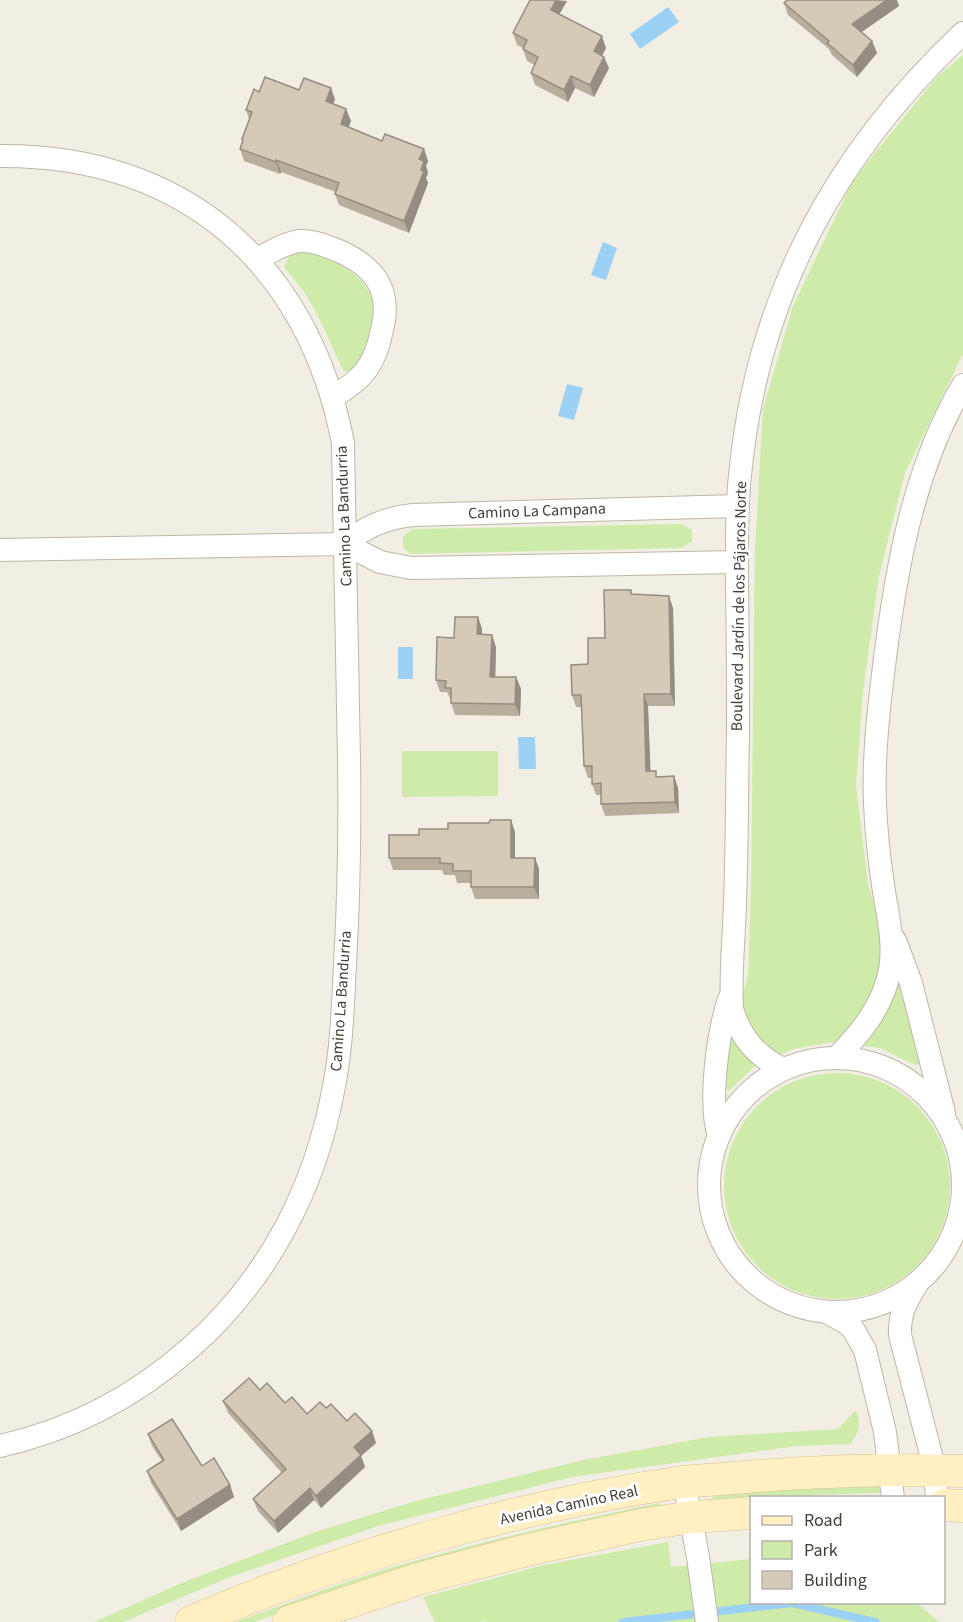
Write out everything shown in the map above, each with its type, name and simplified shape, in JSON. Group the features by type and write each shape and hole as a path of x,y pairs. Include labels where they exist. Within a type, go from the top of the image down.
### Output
{"main road":[{"name":"Avenida Camino Real","path":"191,1622 301,1579 411,1543 503,1518 619,1493 684,1482 786,1474 892,1484 945,1480"},
{"path":"945,1505 963,1506"},
{"path":"289,1622 421,1578 523,1551 640,1525 692,1517 750,1513"}],"street":[{"name":"Boulevard Jardín de los Pájaros Norte","path":"783,1070 769,1063 745,1040 732,1009 737,822 738,506 744,445 759,366 780,300 807,236 842,175 870,135 899,98 963,33"},
{"name":"Camino La Bandurria","path":"0,156 78,161 108,168 156,186 198,210 238,241 256,259 290,301 315,348 332,397 343,442 350,844 343,995 335,1085 318,1153 305,1188 290,1222 271,1255 249,1286 212,1327 176,1361 151,1380 89,1416 46,1433 0,1446"},
{"path":"256,259 292,243 312,242 364,264 380,285 385,298 385,319 375,357 358,380 332,397"},
{"path":"945,1120 911,983 891,930 883,884 875,802 877,730 892,606 905,532 935,441 963,385"},
{"name":"Camino La Campana","path":"345,544 359,531 378,522 413,514 738,506"},
{"path":"0,550 345,544 380,562 411,568 737,562"},
{"path":"836,1058 867,1023 885,988 890,969 891,930"},
{"name":"Boulevard Jardín de los Pájaros Norte","path":"719,1136 713,1115 713,1093 723,1023 731,992"},
{"path":"920,1281 885,1302 866,1309 826,1312 804,1309 784,1302 756,1284 733,1261 714,1222 710,1201 711,1168 719,1136 727,1119 752,1090 783,1070 809,1061 836,1058 873,1063 899,1075 922,1091 945,1120 954,1137 963,1175 961,1205 954,1233 945,1251 920,1281 904,1306 899,1325 900,1335 945,1480"},
{"path":"826,1312 853,1329 865,1350 885,1432 892,1484"},
{"path":"684,1482 692,1517 707,1622"}],"green space":[{"path":"963,55 963,354 905,473 879,576 863,692 856,786 868,884 923,1064 915,1065 880,1048 834,1042 793,1049 757,1064 729,1091 723,1084 732,1033 748,976 755,549 763,409 793,306 853,180 937,77"},
{"path":"308,252 349,271 362,282 371,296 374,311 372,329 365,349 353,371 343,370 305,293 284,267 289,256"},
{"path":"681,524 692,530 692,541 682,548 411,554 403,548 403,537 412,529"},
{"path":"402,751 498,751 498,796 402,797"},
{"path":"826,1073 848,1073 880,1081 890,1086 909,1098 925,1114 942,1143 948,1164 950,1186 948,1208 942,1229 925,1258 909,1274 880,1291 848,1299 826,1299 794,1291 784,1286 765,1274 749,1258 732,1229 724,1197 724,1175 732,1143 737,1133 749,1114 765,1098 794,1081"},
{"path":"856,1410 859,1428 850,1444 797,1446 572,1477 378,1526 230,1577 123,1622 94,1622 184,1582 315,1532 416,1501 583,1460 709,1437 838,1429"},
{"path":"876,1485 881,1487 882,1491 879,1493 750,1496 750,1498 713,1501 712,1498 715,1495"},
{"path":"659,1503 662,1507 312,1601 254,1622 236,1622 346,1582 417,1560"},
{"path":"668,1542 671,1567 750,1559 750,1604 918,1604 939,1622 483,1622 490,1619 479,1622 435,1622 423,1597 544,1565"}],"water":[{"path":"668,7 679,22 640,49 630,34"},
{"path":"603,242 617,248 606,280 591,275"},
{"path":"567,384 583,388 574,420 558,416"},
{"path":"398,647 413,647 413,679 398,679"},
{"path":"518,737 535,737 536,769 519,769"}],"building":[{"path":"530,0 556,0 551,10 602,36 594,51 604,57 590,85 571,76 564,90 531,73 538,57 523,49 527,40 513,33"},
{"path":"787,0 887,0 852,24 872,41 853,65 827,43 829,41 784,3"},
{"path":"265,77 299,90 304,78 331,88 326,101 346,109 341,124 382,141 385,134 424,149 419,159 424,161 421,170 424,171 404,221 335,194 339,183 240,149 252,112 246,110 254,89 259,92"},
{"path":"604,590 631,590 631,594 669,596 671,694 644,694 646,771 656,771 656,777 674,776 675,802 601,804 601,783 592,784 592,766 584,766 581,695 572,695 571,665 588,664 588,638 605,638"},
{"path":"455,617 478,617 477,634 492,635 490,677 516,677 515,704 451,703 451,688 445,688 446,681 436,680 437,637 454,638"},
{"path":"490,820 511,820 511,858 535,858 534,887 471,887 471,871 453,871 453,864 440,863 440,858 389,858 389,835 419,835 419,829 448,829 448,823 489,823"},
{"path":"249,1378 260,1390 267,1383 285,1403 292,1397 307,1414 320,1402 326,1408 331,1404 347,1421 355,1413 372,1431 354,1447 361,1455 316,1496 310,1488 274,1521 253,1499 286,1469 223,1401"},
{"path":"172,1419 202,1466 214,1458 230,1485 177,1519 147,1471 164,1460 148,1434"}],"waterway":[{"path":"623,1622 783,1604"},
{"path":"796,1604 875,1622"}]}
